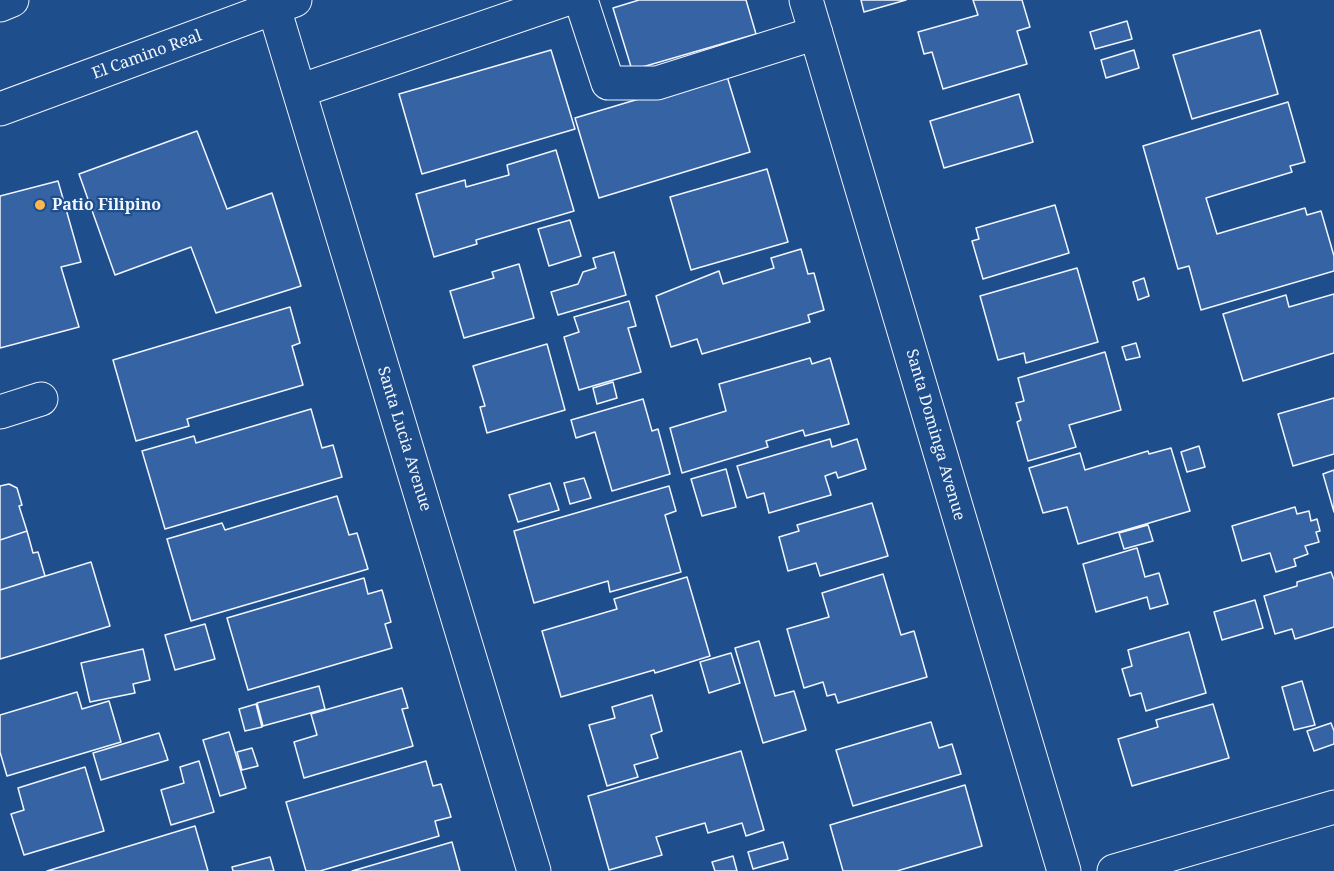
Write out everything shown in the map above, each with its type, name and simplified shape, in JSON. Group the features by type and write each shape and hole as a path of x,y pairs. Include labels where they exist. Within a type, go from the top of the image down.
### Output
{"street":[{"path":"0,5 12,0"},
{"path":"299,91 564,0"},
{"path":"581,0 608,83 657,83 816,33"},
{"name":"Santa Dominga Avenue","path":"806,0 1064,871"},
{"name":"Santa Lucia Avenue","path":"284,4 299,91 534,871"},
{"name":"El Camino Real","path":"0,110 284,4"},
{"path":"0,412 41,399"},
{"path":"1114,871 1334,807"}],"building":[{"path":"639,0 746,0 756,34 632,70 613,8"},
{"path":"861,0 906,0 864,12"},
{"path":"973,0 1022,0 1030,27 1017,31 1027,64 943,89 932,52 924,54 918,32 978,15"},
{"path":"1127,21 1132,39 1095,49 1090,32"},
{"path":"1260,30 1278,94 1192,119 1173,55"},
{"path":"551,50 575,129 422,174 399,94"},
{"path":"1134,50 1139,68 1106,78 1101,60"},
{"path":"726,73 750,152 599,198 575,118"},
{"path":"1019,94 1033,142 944,168 930,121"},
{"path":"1288,102 1305,162 1290,166 1292,172 1206,198 1217,234 1305,208 1307,215 1321,211 1334,256 1334,271 1201,310 1189,266 1178,269 1143,146"},
{"path":"197,131 227,209 272,193 301,286 216,313 191,247 115,275 79,174"},
{"path":"556,150 574,211 476,240 477,244 434,257 416,194 465,180 466,187 509,175 507,165"},
{"path":"767,169 788,242 691,270 670,197"},
{"path":"58,181 81,262 61,267 79,327 0,348 0,196"},
{"path":"1055,205 1069,253 983,279 972,241 979,239 976,228"},
{"path":"570,220 581,256 549,266 538,229"},
{"path":"801,249 808,274 814,273 824,310 808,315 810,322 702,354 697,339 671,347 656,296 719,271 723,284 774,268 771,258"},
{"path":"614,252 626,295 558,315 551,292 578,284 583,272 596,268 593,258"},
{"path":"519,264 534,318 464,338 450,291 494,278 492,272"},
{"path":"1077,268 1098,342 1026,363 1024,353 998,360 980,296"},
{"path":"1144,278 1149,296 1138,300 1133,282"},
{"path":"1334,294 1334,353 1243,381 1223,314 1286,295 1289,307"},
{"path":"629,301 636,326 628,328 641,372 579,390 564,337 579,332 574,317"},
{"path":"290,307 300,343 292,346 303,385 187,419 189,426 136,441 113,360"},
{"path":"1136,343 1140,357 1126,360 1122,347"},
{"path":"547,344 565,410 487,433 480,407 485,406 473,366"},
{"path":"1105,352 1121,410 1069,425 1076,447 1028,461 1017,422 1021,420 1016,403 1024,401 1018,378"},
{"path":"810,358 812,364 830,358 849,424 805,436 803,430 766,441 768,447 682,473 670,428 726,411 719,384"},
{"path":"613,382 617,398 597,404 593,388"},
{"path":"1334,398 1334,454 1293,466 1278,414"},
{"path":"643,399 652,431 658,429 670,474 612,491 595,432 576,438 571,420"},
{"path":"311,409 322,448 333,445 342,477 165,529 142,451 194,436 196,443"},
{"path":"830,439 832,447 857,439 866,469 838,478 836,472 825,476 831,495 769,513 764,493 747,498 737,466"},
{"path":"1199,446 1205,467 1187,472 1181,452"},
{"path":"1171,448 1190,511 1078,544 1067,507 1043,513 1029,468 1080,453 1085,470 1148,451 1149,454"},
{"path":"726,469 736,507 702,516 691,479"},
{"path":"1334,470 1334,512 1323,474"},
{"path":"584,478 591,498 570,504 564,483"},
{"path":"550,483 559,510 518,522 509,495"},
{"path":"9,484 17,488 22,505 19,506 27,531 0,540 0,486"},
{"path":"669,486 676,511 665,515 681,572 610,592 608,581 534,603 514,531"},
{"path":"337,496 349,535 357,533 368,569 191,621 167,539 222,523 225,530"},
{"path":"872,503 888,556 820,576 816,563 788,571 779,537 799,531 797,525"},
{"path":"1295,507 1297,514 1309,511 1311,521 1317,519 1320,531 1316,532 1319,542 1305,546 1308,554 1294,559 1296,566 1276,572 1270,553 1242,561 1232,526"},
{"path":"1148,525 1153,541 1124,549 1119,533"},
{"path":"27,531 33,553 38,552 45,576 0,590 0,540"},
{"path":"1137,548 1145,577 1159,573 1168,604 1150,609 1147,597 1096,612 1083,564"},
{"path":"91,562 110,626 0,659 0,590"},
{"path":"1331,572 1334,580 1334,627 1295,639 1292,629 1275,634 1264,596 1297,586 1297,582"},
{"path":"883,574 901,635 914,631 927,677 838,703 835,694 827,696 823,682 804,688 787,629 829,617 822,593"},
{"path":"687,577 710,656 561,697 542,631 617,609 614,599"},
{"path":"364,578 368,594 382,590 391,622 385,624 392,648 248,690 227,618"},
{"path":"1255,600 1263,628 1222,640 1214,612"},
{"path":"205,624 215,659 175,670 165,635"},
{"path":"1189,632 1206,693 1146,711 1141,693 1130,696 1122,669 1132,666 1128,650"},
{"path":"759,641 775,696 794,691 806,730 763,743 735,648"},
{"path":"143,649 150,680 133,684 135,693 90,702 81,663"},
{"path":"731,653 740,683 709,693 700,662"},
{"path":"1302,681 1315,725 1294,730 1282,687"},
{"path":"319,686 325,709 263,726 257,703"},
{"path":"402,688 408,708 402,709 413,746 304,778 294,742 317,735 311,714"},
{"path":"77,692 82,709 109,701 121,742 7,776 0,752 0,715"},
{"path":"652,695 662,731 651,735 658,758 634,765 638,777 607,786 589,725 615,718 612,707"},
{"path":"256,704 262,727 245,731 239,709"},
{"path":"1213,704 1229,758 1132,786 1118,739 1158,727 1156,720"},
{"path":"931,722 939,748 952,744 961,774 853,806 836,750"},
{"path":"1331,723 1334,731 1334,744 1314,751 1307,731"},
{"path":"229,732 246,788 220,796 203,740"},
{"path":"159,733 168,760 101,780 93,753"},
{"path":"252,748 258,766 242,770 237,752"},
{"path":"741,751 764,830 746,836 742,823 708,833 705,823 656,837 662,855 609,870 588,796"},
{"path":"199,761 214,812 171,825 161,790 184,783 180,767"},
{"path":"426,761 433,786 441,784 451,817 435,821 439,836 320,871 306,871 286,802"},
{"path":"85,767 104,831 24,855 11,814 24,810 18,788"},
{"path":"965,785 982,846 897,871 843,871 830,825"},
{"path":"195,826 208,871 47,871"},
{"path":"452,842 460,871 352,871"},
{"path":"783,842 788,859 753,869 748,852"},
{"path":"733,856 737,871 715,871 712,862"},
{"path":"270,857 274,871 233,871 232,867"}],"place":[{"name":"Patio Filipino","path":"40,205"}]}
